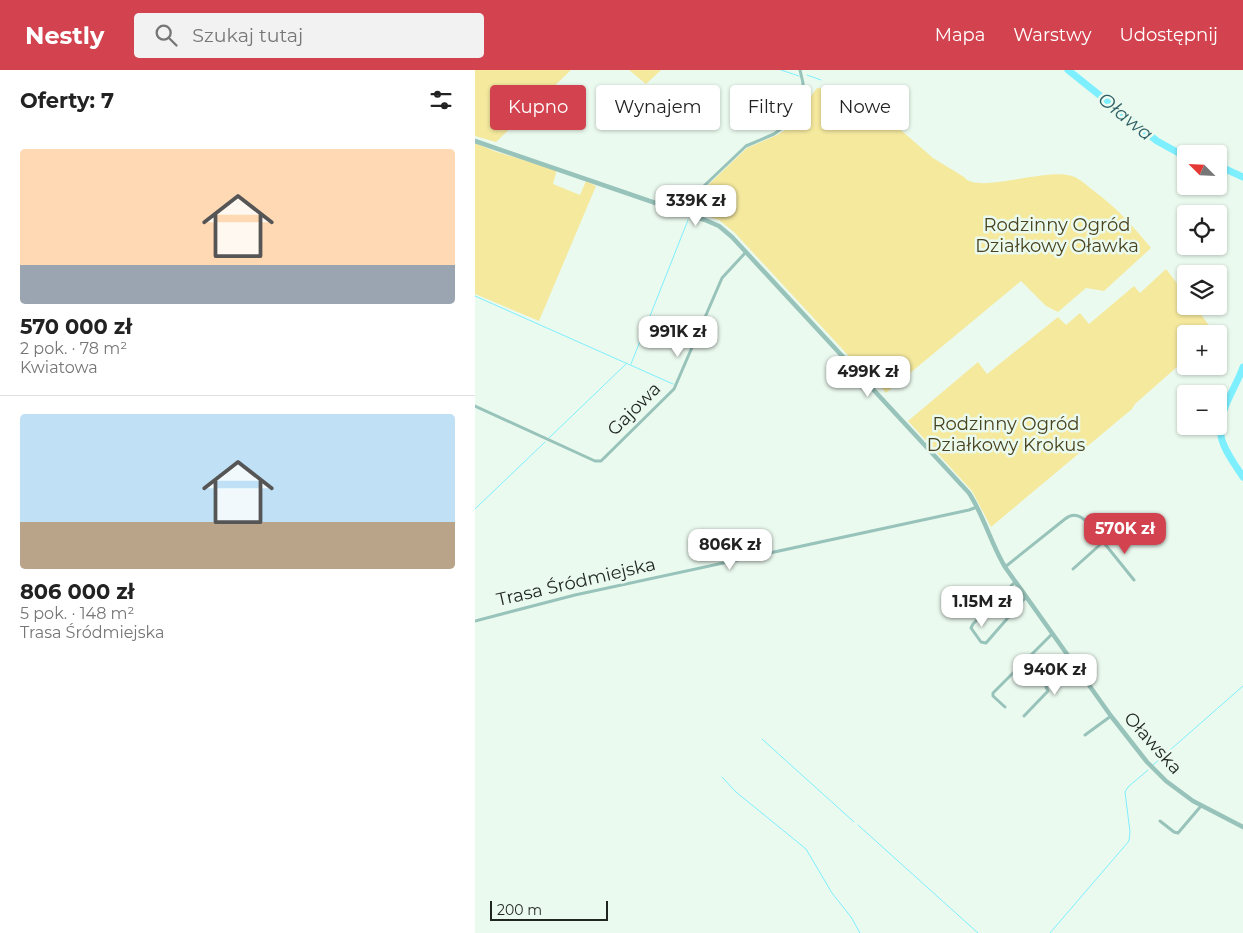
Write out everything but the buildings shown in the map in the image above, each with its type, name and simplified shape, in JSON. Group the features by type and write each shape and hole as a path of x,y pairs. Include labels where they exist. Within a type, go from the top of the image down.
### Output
{"street":[{"path":"681,212 685,204 746,146 774,134 789,123 796,113 802,95 803,83 799,70"},
{"name":"Oławska","path":"475,141 719,226 732,237 964,488 977,507 997,554 1015,582 1111,716 1152,768 1183,794 1201,806 1243,827"},
{"name":"Gajowa","path":"475,406 595,462 601,461 674,389 722,278 746,252"},
{"name":"Trasa Śródmiejska","path":"475,621 575,595 971,510 977,507"},
{"path":"1005,567 1071,515 1081,517 1134,580"},
{"path":"1073,569 1103,542"},
{"path":"1015,582 973,624 971,628 981,642 986,643 1026,598"},
{"path":"1005,707 993,696 993,693 1051,634"},
{"path":"1024,716 1047,691 1045,687 1047,683 1073,664"},
{"path":"1085,735 1111,716"},
{"path":"1160,821 1174,832 1178,832 1201,806"}],"green space":[{"path":"475,70 571,70 555,85 490,85 490,130 508,130 496,142 475,136"},
{"path":"629,70 661,70 646,84"},
{"name":"Rodzinny Ogród Działkowy Oławka","path":"817,88 821,88 821,130 901,130 933,158 972,182 997,182 1060,174 1075,177 1117,211 1151,248 1104,291 1086,288 1058,312 1046,306 1021,281 886,393 865,368 862,369 846,353 734,232 719,220 686,209 685,207 747,148 785,130 811,130 811,96"},
{"path":"475,143 494,151 556,170 553,184 580,195 586,181 596,186 539,321 475,294"},
{"name":"Rodzinny Ogród Działkowy Krokus","path":"1166,269 1177,283 1177,315 1201,315 1209,325 1177,325 1177,367 1135,404 1132,409 991,527 972,491 908,421 978,362 987,374 1058,317 1066,325 1080,313 1089,324 1134,286 1140,293"}],"waterway":[{"path":"781,70 799,76"},
{"name":"Oława","path":"1068,70 1157,141 1177,152"},
{"path":"807,75 821,80"},
{"name":"Oława","path":"1227,170 1243,177"},
{"path":"631,364 688,220"},
{"path":"475,296 673,384"},
{"path":"549,438 626,364"},
{"name":"Oława","path":"1243,367 1224,409 1221,427 1224,446 1243,477"},
{"path":"475,509 545,442"},
{"path":"1153,765 1243,686"},
{"path":"762,739 854,822"},
{"path":"1050,933 1129,841 1130,832 1125,792 1128,787 1148,770"},
{"path":"722,777 736,792 806,849 832,893 851,917 860,933"},
{"path":"858,825 978,933"}]}
